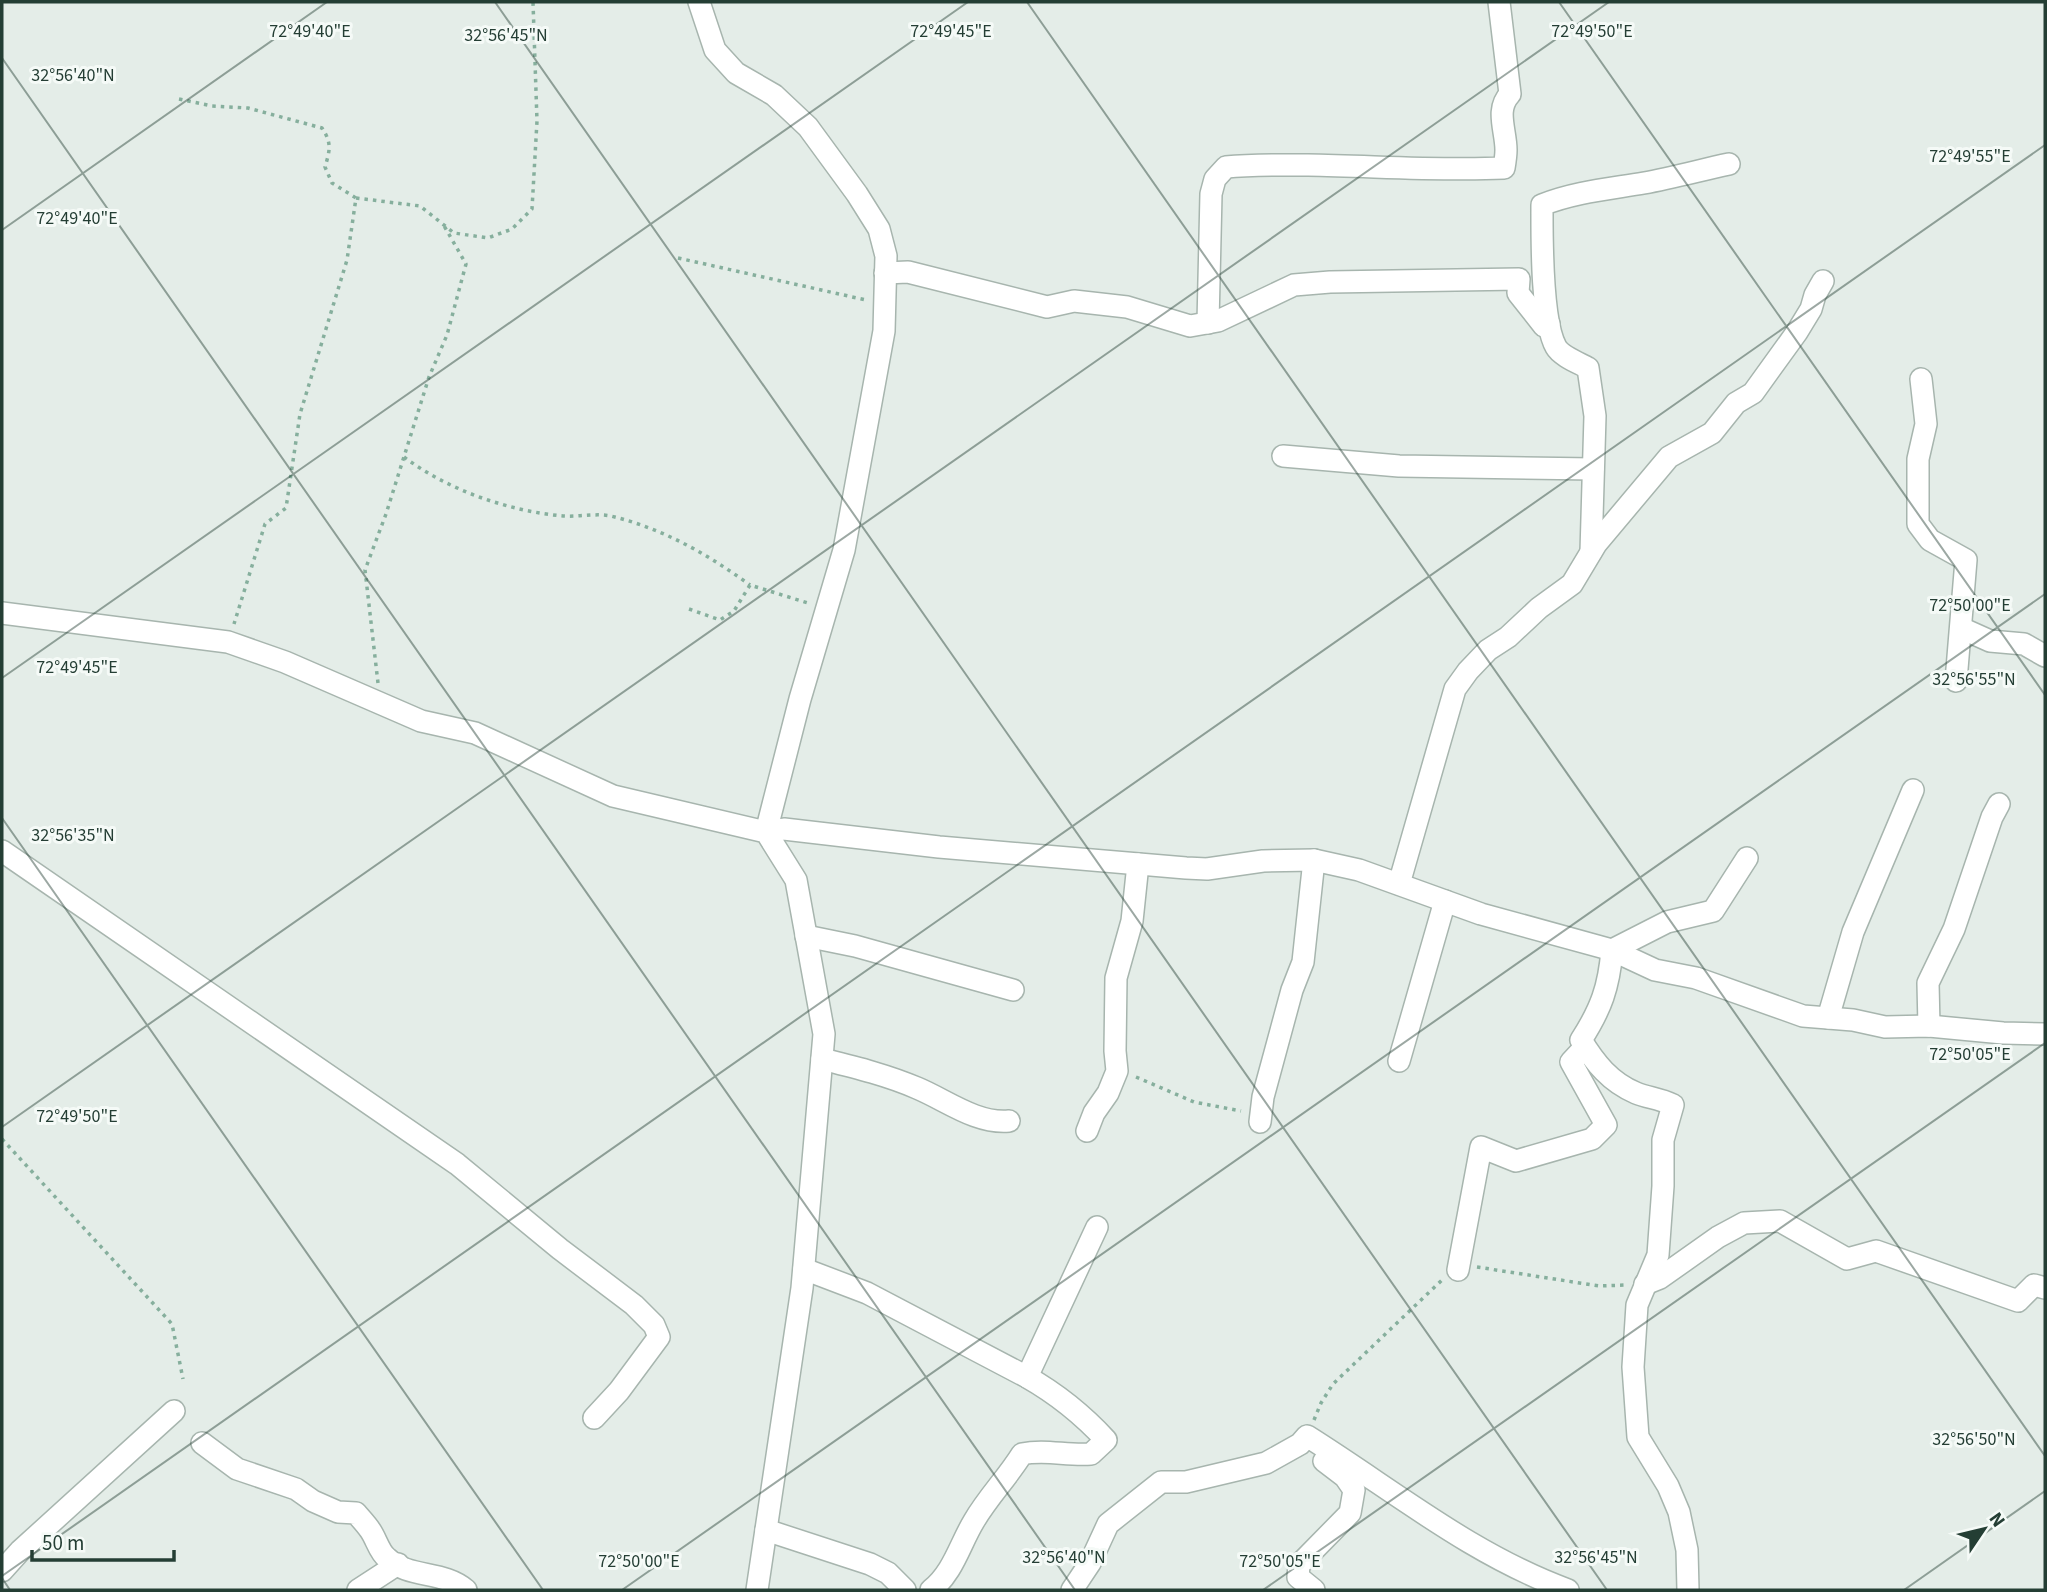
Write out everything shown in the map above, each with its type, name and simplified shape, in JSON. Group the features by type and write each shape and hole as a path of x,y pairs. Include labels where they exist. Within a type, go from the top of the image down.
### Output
{"street":[{"path":"699,2 715,50 736,73 774,96 808,127 879,229 886,256 884,331 846,537 766,832 796,880 824,1034 804,1269 757,1590"},
{"path":"1208,323 1210,194 1215,179 1226,167 1358,166 1454,170 1504,168 1506,149 1502,115 1504,101 1510,94 1499,2"},
{"path":"1591,552 1595,416 1588,368 1558,350 1549,324 1542,247 1542,205 1612,187 1642,184 1729,164"},
{"path":"885,273 908,272 1047,307 1074,301 1128,307 1189,326 1218,321 1294,285 1519,279 1518,293 1544,326 1549,324"},
{"path":"1399,884 1455,690 1468,671 1488,650 1508,637 1539,608 1572,584 1591,552 1669,457 1712,433 1736,403 1753,393 1797,332 1824,281"},
{"path":"1921,379 1926,424 1918,459 1917,524 1930,540 1966,560 1956,681"},
{"path":"1283,456 1412,466 1593,469"},
{"path":"2,614 228,642 285,662 421,721 475,733 613,796 766,832 784,829 939,847 1207,869 1263,861 1314,860 1359,870 1481,914 1612,950 1655,970 1696,978 1804,1016 1853,1020 1885,1027 1928,1026 2043,1038"},
{"path":"1961,628 1990,640 2024,645 2045,656"},
{"path":"1828,1018 1853,932 1913,790"},
{"path":"1928,1026 1928,983 1954,929 1992,817 1999,804"},
{"path":"2,851 457,1164 559,1248 634,1305 654,1325 659,1337 619,1391 594,1418"},
{"path":"1612,950 1667,922 1713,911 1748,858"},
{"path":"1260,1122 1263,1097 1292,990 1303,962 1314,860"},
{"path":"1087,1131 1117,1071 1116,978 1132,922 1138,864"},
{"path":"1399,1061 1445,901"},
{"path":"806,936 855,946 1013,990"},
{"path":"1612,950 1610,978 1599,1013 1581,1040 1596,1064 1616,1082 1638,1094 1658,1098 1672,1105 1662,1140 1663,1186 1658,1255 1637,1304 1633,1367 1639,1437 1668,1486 1679,1512 1687,1550 1688,1590"},
{"path":"1458,1270 1481,1147 1516,1161 1591,1139 1606,1125 1571,1062 1585,1046"},
{"path":"822,1059 917,1087 962,1111 999,1122 1009,1121"},
{"path":"1645,1284 1660,1278 1718,1237 1744,1223 1780,1222 1847,1259 1876,1251 2018,1301 2034,1284 2045,1287"},
{"path":"1027,1377 1097,1227"},
{"path":"804,1269 867,1293 1052,1391 1106,1440 1091,1454 1072,1456 1037,1451 1021,1454 974,1521 958,1554 936,1586 930,1590"},
{"path":"2,1571 20,1551 174,1411"},
{"path":"1072,1590 1090,1563 1108,1524 1161,1482 1186,1482 1266,1463 1304,1440"},
{"path":"1304,1440 1346,1477 1354,1490 1350,1513 1298,1565 1298,1577 1314,1590"},
{"path":"1304,1440 1457,1537 1543,1581 1568,1590"},
{"path":"202,1443 236,1469 296,1489 313,1501 338,1512 356,1513 370,1530 386,1558 412,1572 430,1573 460,1584 466,1590"},
{"path":"766,1530 870,1564 888,1573 905,1590"},
{"path":"358,1590 398,1564"}],"path":[{"path":"179,99 212,106 248,108 322,128 331,141 325,167 332,183 356,198 420,206 454,233 488,238 512,229 532,209 537,121 533,2"},
{"path":"228,642 265,524 285,509 300,414 347,260 356,198"},
{"path":"380,703 365,570 429,377 447,335 466,264 443,224"},
{"path":"678,258 885,304"},
{"path":"404,456 464,492 531,512 565,516 608,515 639,524 679,539 750,585 827,608"},
{"path":"690,609 720,620 734,611 750,585"},
{"path":"1117,1071 1150,1082 1194,1102 1238,1110 1260,1122"},
{"path":"2,1139 173,1324 183,1379"},
{"path":"1304,1440 1333,1384 1448,1273 1469,1266 1599,1286 1645,1284"}]}
